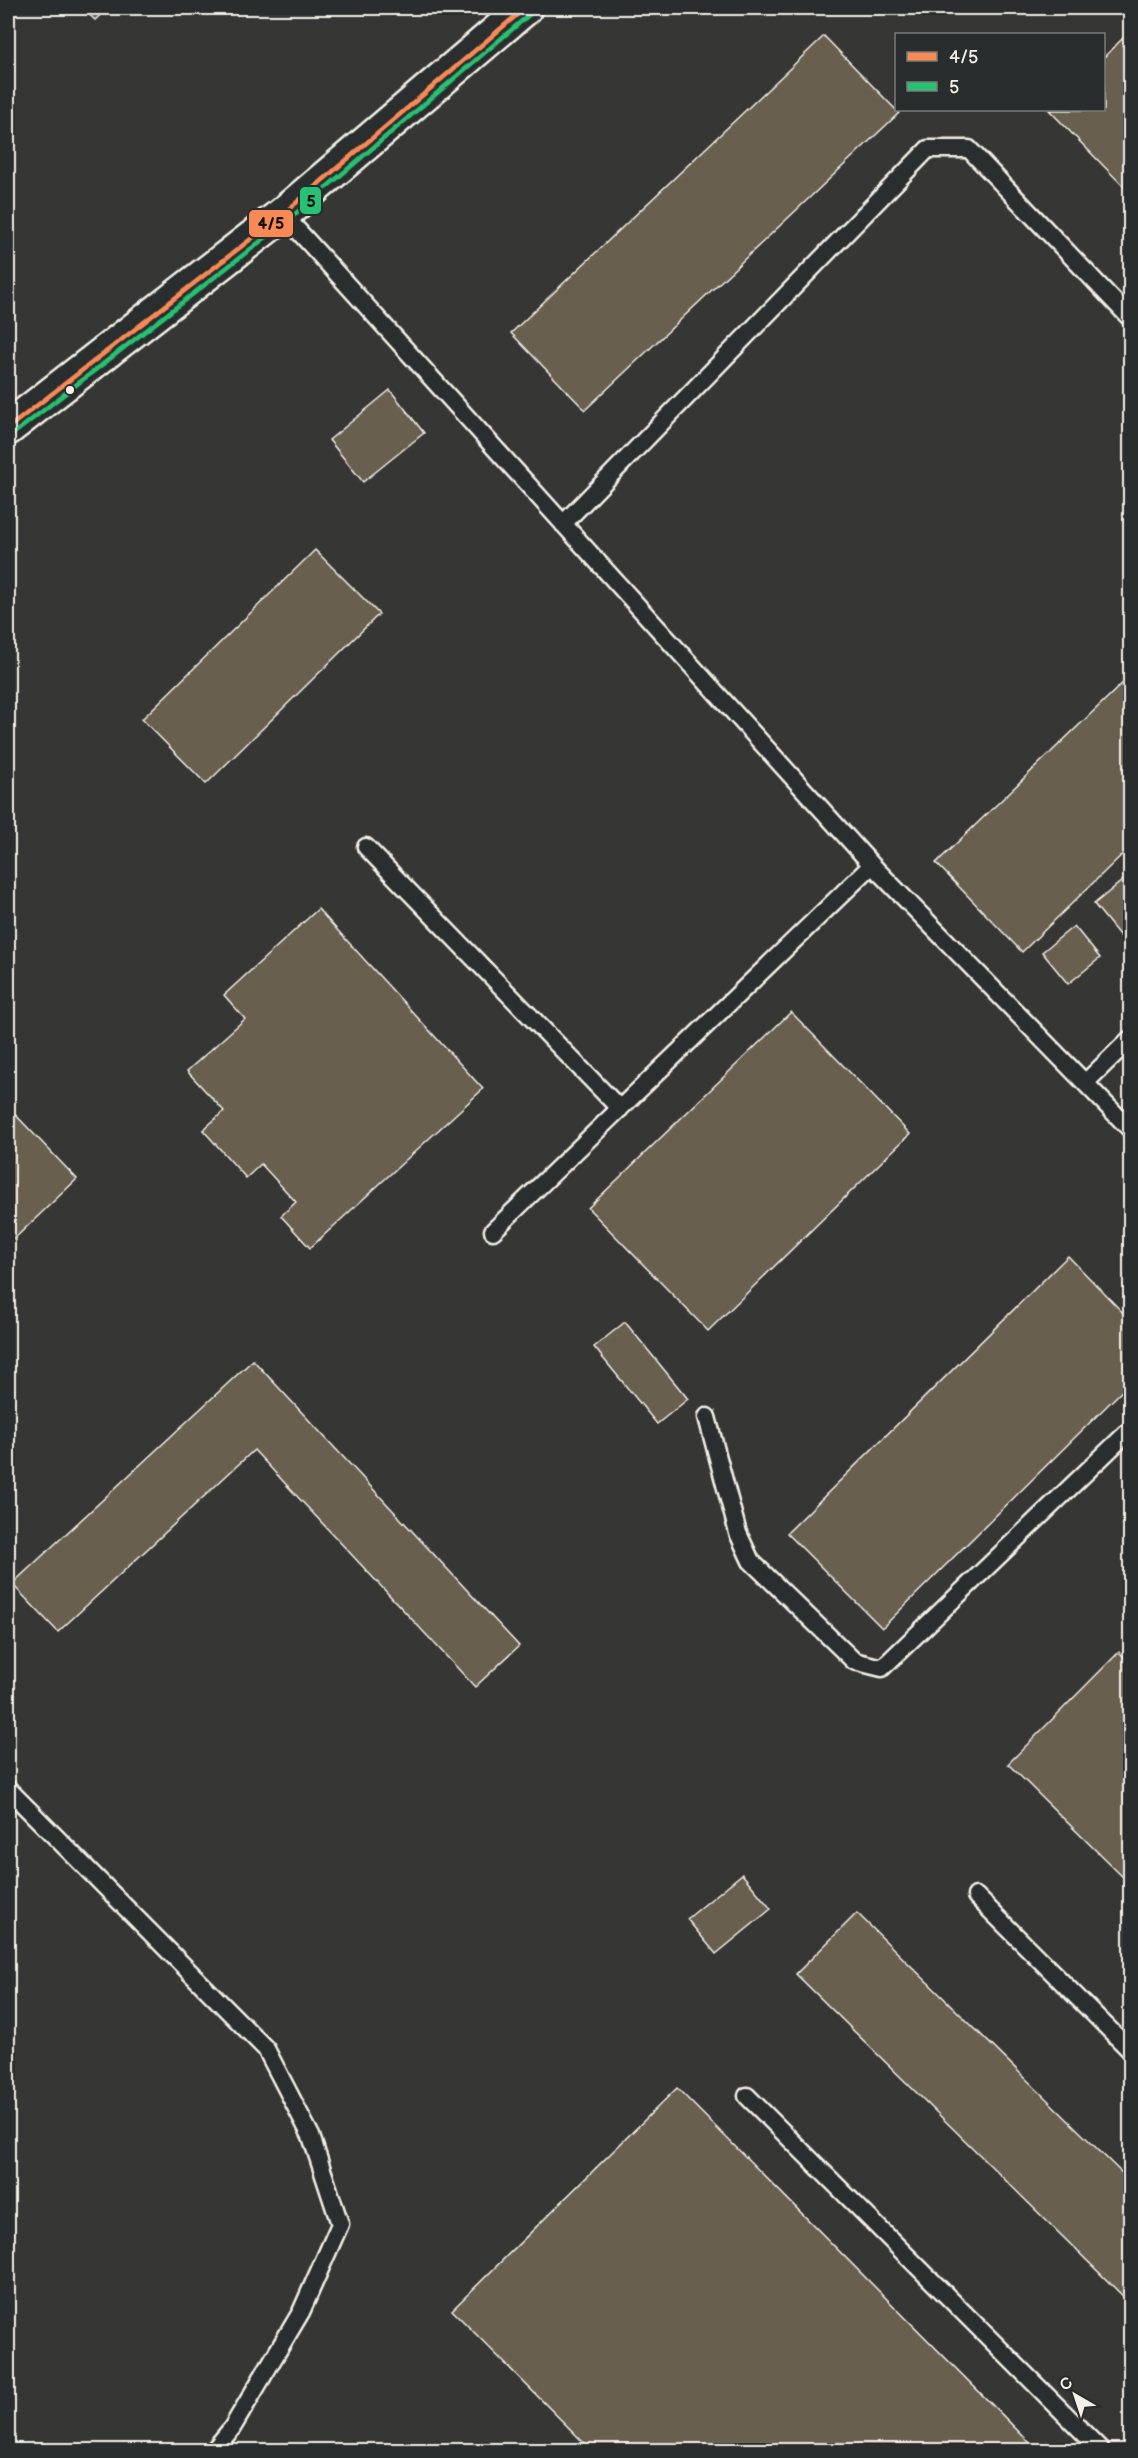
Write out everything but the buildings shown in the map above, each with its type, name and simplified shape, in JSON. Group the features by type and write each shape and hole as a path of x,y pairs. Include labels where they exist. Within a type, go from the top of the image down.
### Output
{"main road":[{"path":"8,428 283,214 525,8"}],"lane":[{"path":"563,524 928,149 969,149 1131,318"},
{"path":"283,214 872,865 1131,1129"},
{"path":"366,847 620,1109"},
{"path":"493,1231 872,865"},
{"path":"1086,1082 1131,1039"},
{"path":"707,1416 738,1533 751,1561 854,1661 882,1668 1131,1430"},
{"path":"8,1790 266,2049 311,2136 340,2224 301,2312 232,2428 214,2451"},
{"path":"976,1896 1131,2050"},
{"path":"747,2096 1101,2451"}],"transit line":[{"name":"4/5","path":"8,428 283,214 525,8"},
{"name":"5","path":"13,434 288,220 530,14"}]}
